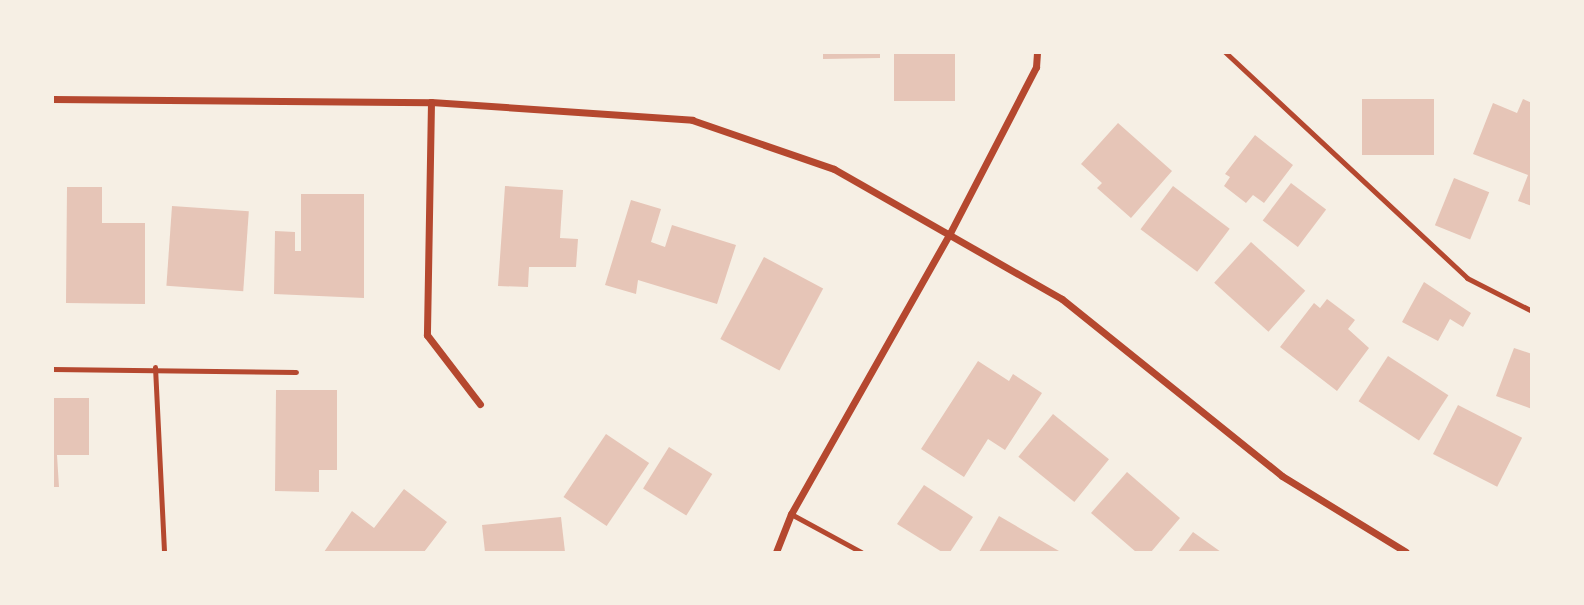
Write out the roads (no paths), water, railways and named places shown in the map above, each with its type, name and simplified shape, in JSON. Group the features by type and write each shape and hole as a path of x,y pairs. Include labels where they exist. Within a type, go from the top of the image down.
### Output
{"street":[{"path":"776,552 791,514 950,233 1036,67 1037,52"},
{"path":"52,99 431,103 692,120 834,169 1062,299 1282,476 1406,552"},
{"path":"431,103 427,335 480,404"}],"lane":[{"path":"1225,52 1467,278 1531,311"},
{"path":"52,369 155,367 296,372"},
{"path":"155,367 164,552"},
{"path":"791,514 861,552"}]}
